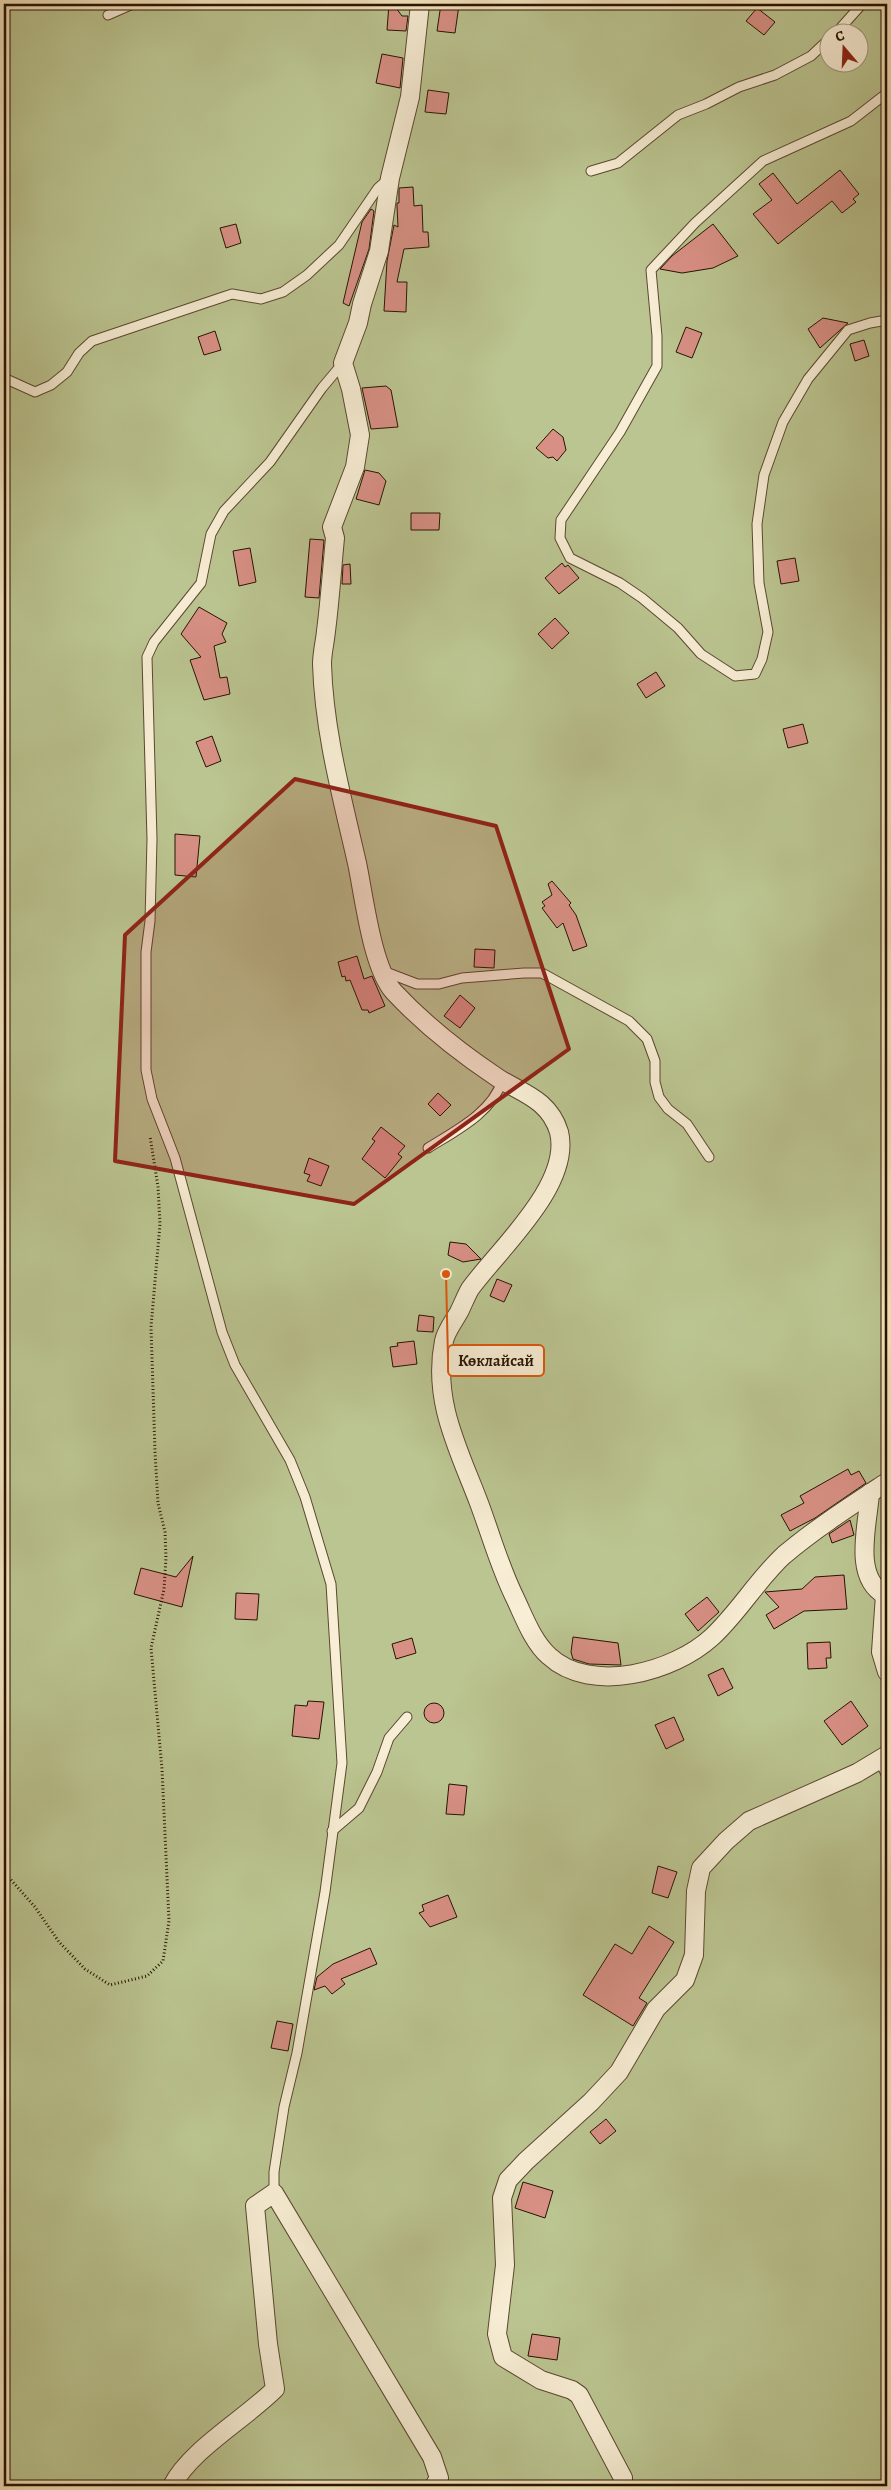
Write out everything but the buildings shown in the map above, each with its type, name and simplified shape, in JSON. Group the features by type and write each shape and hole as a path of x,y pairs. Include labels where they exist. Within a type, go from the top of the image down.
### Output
{"street":[{"path":"420,4 410,97 390,178 373,274 343,363 351,389 360,435 355,466 332,527 335,538 322,658 324,694 333,764 358,868 365,909 390,988 452,1044 502,1081 516,1086 544,1106 553,1119 559,1133 560,1149 546,1192 469,1291 444,1338 441,1396 451,1436 477,1497 511,1591 530,1630 548,1656 573,1670 600,1675 631,1674 656,1670 688,1655 710,1639 737,1611 761,1578 786,1554 834,1517 887,1482"},
{"path":"870,1493 865,1558 868,1579 875,1590 886,1594 881,1652 887,1672"},
{"path":"623,2486 623,2478 578,2395 541,2380 503,2357 497,2334 504,2265 502,2198 508,2180 591,2102 619,2072 656,2009 685,1980 694,1955 696,1891 702,1868 726,1841 749,1821 857,1773 883,1758"},
{"path":"172,2486 189,2463 275,2389 268,2344 255,2206 265,2197 274,2193 432,2457 438,2478 434,2486"}],"lane":[{"path":"108,15 133,4"},
{"path":"846,22 862,4"},
{"path":"591,170 618,163 678,115 706,104 739,87 775,76 811,56 818,49"},
{"path":"887,93 851,121 763,161 695,223 651,270 658,336 657,366 620,432 561,520 560,538 570,558 620,582 678,628 701,654 723,669 735,676 755,674 762,659 768,632 759,583 757,524 764,475 783,422 808,379 848,330 887,320"},
{"path":"4,378 34,392 51,385 67,372 79,353 92,341 232,294 261,298 283,292 307,275 339,245 378,188 390,178"},
{"path":"274,2193 274,2172 283,2116 297,2053 325,1892 342,1763 331,1584 304,1497 290,1460 235,1365 222,1332 174,1158 152,1098 146,1070 146,952 150,921 152,839 147,657 154,642 202,583 211,534 224,511 270,462 322,388 343,363"},
{"path":"383,970 417,984 439,984 462,978 524,972 542,973 630,1021 647,1039 655,1061 655,1082 660,1097 668,1108 687,1124 709,1157"},
{"path":"428,1148 486,1108 498,1093 502,1081"},
{"path":"332,1831 358,1808 377,1772 389,1738 407,1717"},
{"path":"883,1758 887,1776"}],"path":[{"path":"4,1872 35,1907 59,1942 85,1969 110,1985 147,1976 163,1961 169,1921 169,1892 164,1844 162,1769 151,1648 164,1589 166,1558 165,1532 158,1502 151,1327 160,1224 158,1187 149,1129"}],"highlighted area":[{"path":"295,779 496,826 569,1049 354,1204 115,1161 125,935"}],"green space":[{"path":"4,4 887,4 887,2486 4,2486"}],"place":[{"name":"Көклайсай","path":"446,1274"}]}
